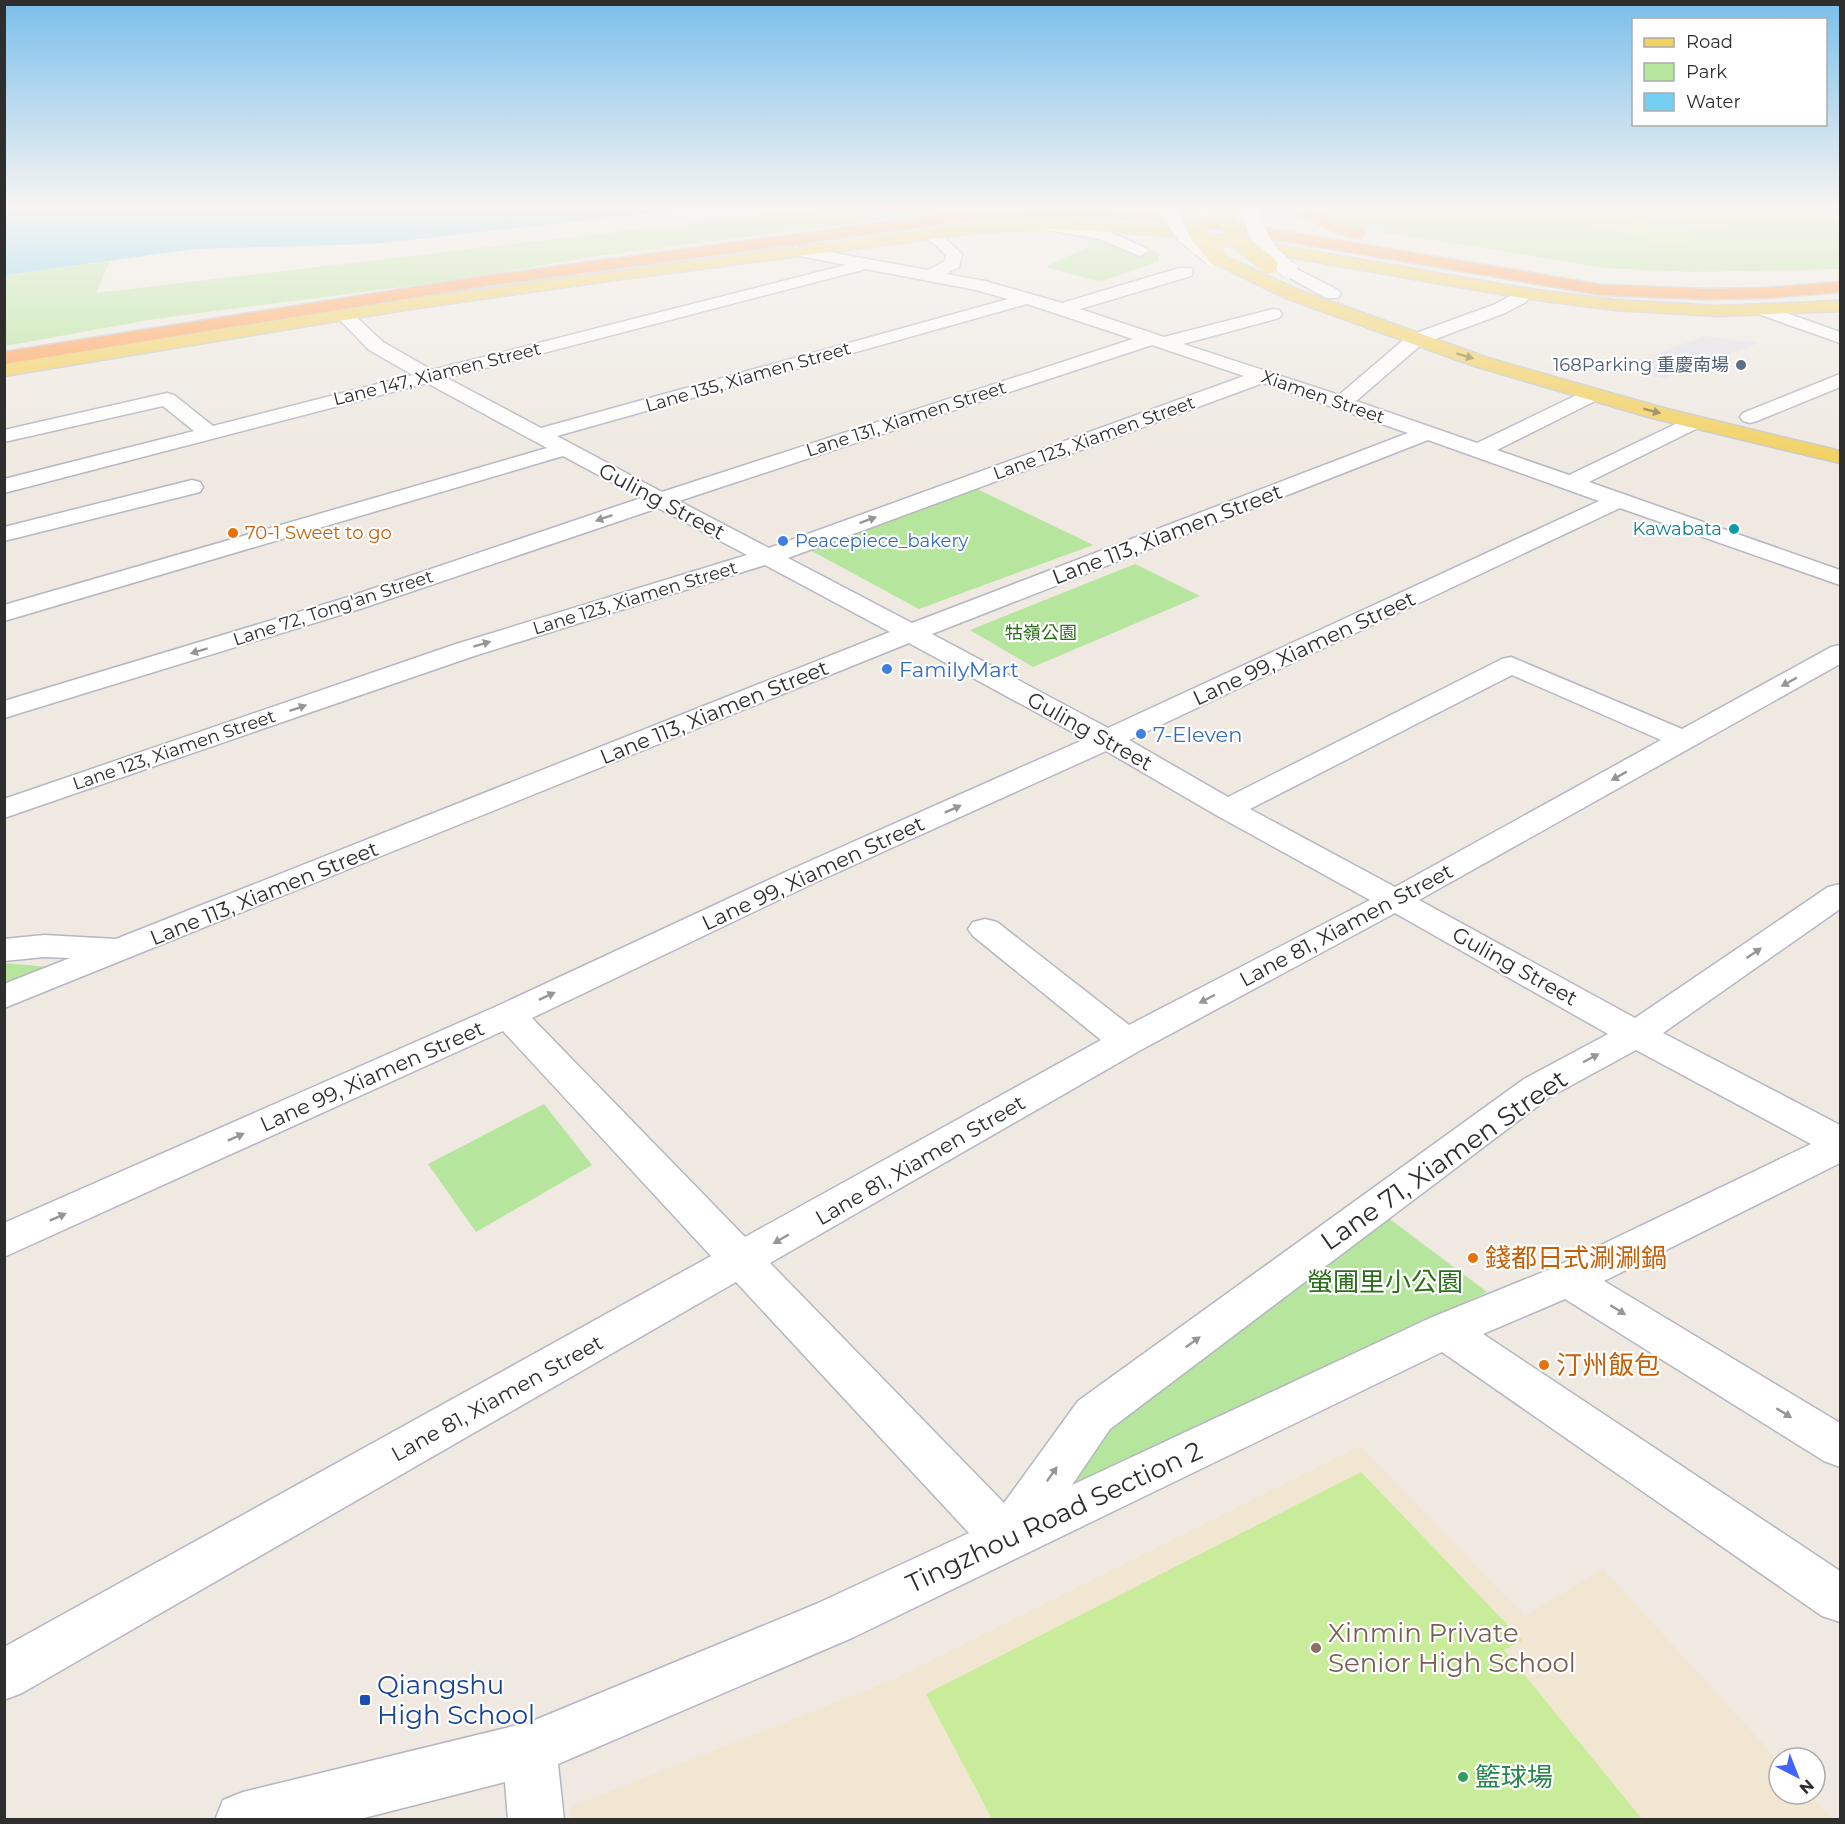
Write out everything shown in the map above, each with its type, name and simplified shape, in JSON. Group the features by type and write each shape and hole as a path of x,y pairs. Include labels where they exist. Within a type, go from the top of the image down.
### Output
{"highway":[{"path":"4,358 421,291"},
{"path":"4,364 472,291"},
{"path":"1563,291 1636,300 1736,303 1840,297"},
{"path":"1632,291 1709,294 1785,291"}],"main road":[{"path":"4,370 501,291"},
{"path":"1288,291 1415,340 1592,395 1840,457"},
{"path":"1326,291 1437,331 1563,367"},
{"path":"1513,291 1658,308 1764,310 1840,306"},
{"path":"1675,398 1840,440"}],"street":[{"name":"Lane 147, Xiamen Street","path":"4,486 763,291"},
{"name":"Xiamen Street","path":"1002,291 1062,309 1342,403 1840,578"},
{"path":"1062,309 1121,291"},
{"path":"1327,291 1332,294"},
{"path":"1342,403 1415,340 1499,309 1520,298 1522,293"},
{"name":"Lane 135, Xiamen Street","path":"537,435 1027,298"},
{"path":"1764,310 1840,338"},
{"name":"Lane 131, Xiamen Street","path":"659,500 1158,341 1273,314"},
{"name":"Guling Street","path":"344,315 376,346 428,376 1106,739 1227,810 1840,1144"},
{"name":"Lane 123, Xiamen Street","path":"4,809 465,650 767,557 1263,376"},
{"path":"1750,417 1840,381"},
{"path":"1478,451 1592,395"},
{"path":"4,436 167,399 209,433"},
{"path":"1570,483 1695,422"},
{"name":"Lane 113, Xiamen Street","path":"4,997 911,633 1427,433"},
{"path":"4,614 565,449"},
{"path":"4,534 192,487"},
{"name":"Lane 72, Tong'an Street","path":"4,710 354,603 659,500"},
{"name":"Lane 99, Xiamen Street","path":"4,1241 508,1015 803,876 1106,739 1620,500"},
{"name":"Lane 81, Xiamen Street","path":"4,1675 742,1261 1126,1042 1395,900 1840,654"},
{"path":"1227,810 1511,665 1684,740"},
{"name":"Lane 71, Xiamen Street","path":"1007,1539 1094,1415 1537,1088 1636,1034 1840,894"},
{"path":"985,929 1126,1042"},
{"path":"4,950 45,946 124,949"},
{"path":"508,1015 1007,1539"},
{"name":"Tingzhou Road Section 2","path":"243,1820 530,1749 834,1622 1445,1331 1568,1280 1840,1144"},
{"path":"1568,1280 1840,1447"},
{"path":"1445,1331 1840,1599"},
{"path":"530,1749 536,1820"}],"shaded area":[{"path":"1705,336 1759,343 1664,379 1620,367"},
{"name":"Xinmin Private Senior High School","path":"1360,1446 1525,1616 1603,1569 1767,1748 1767,1806 1821,1806 1833,1819 573,1820 570,1807 893,1680"}],"green space":[{"path":"4,291 97,291 96,293 370,291 154,319 5,346"},
{"name":"牯嶺公園","path":"975,488 1093,545 919,609 808,549"},
{"name":"牯嶺公園","path":"1135,564 1200,596 1033,667 970,630"},
{"path":"5,963 59,968 5,990"},
{"path":"544,1104 592,1165 476,1232 428,1164"},
{"name":"螢圃里小公園","path":"1387,1217 1487,1292 1072,1489 1109,1423"},
{"name":"Xinmin Private Senior High School","path":"1361,1472 1522,1640 1504,1650 1642,1819 992,1819 926,1694"}],"place":[{"name":"168Parking 重慶南場","path":"1741,365"},
{"name":"Kawabata","path":"1734,529"},
{"name":"70-1 Sweet to go","path":"233,533"},
{"name":"Peacepiece_bakery","path":"783,541"},
{"name":"FamilyMart","path":"887,669"},
{"name":"7-Eleven","path":"1141,734"},
{"name":"錢都日式涮涮鍋","path":"1473,1258"},
{"name":"汀州飯包","path":"1544,1365"},
{"name":"Xinmin Private Senior High School","path":"1316,1648"},
{"name":"Qiangshu High School","path":"365,1700"},
{"name":"籃球場","path":"1463,1777"}]}
